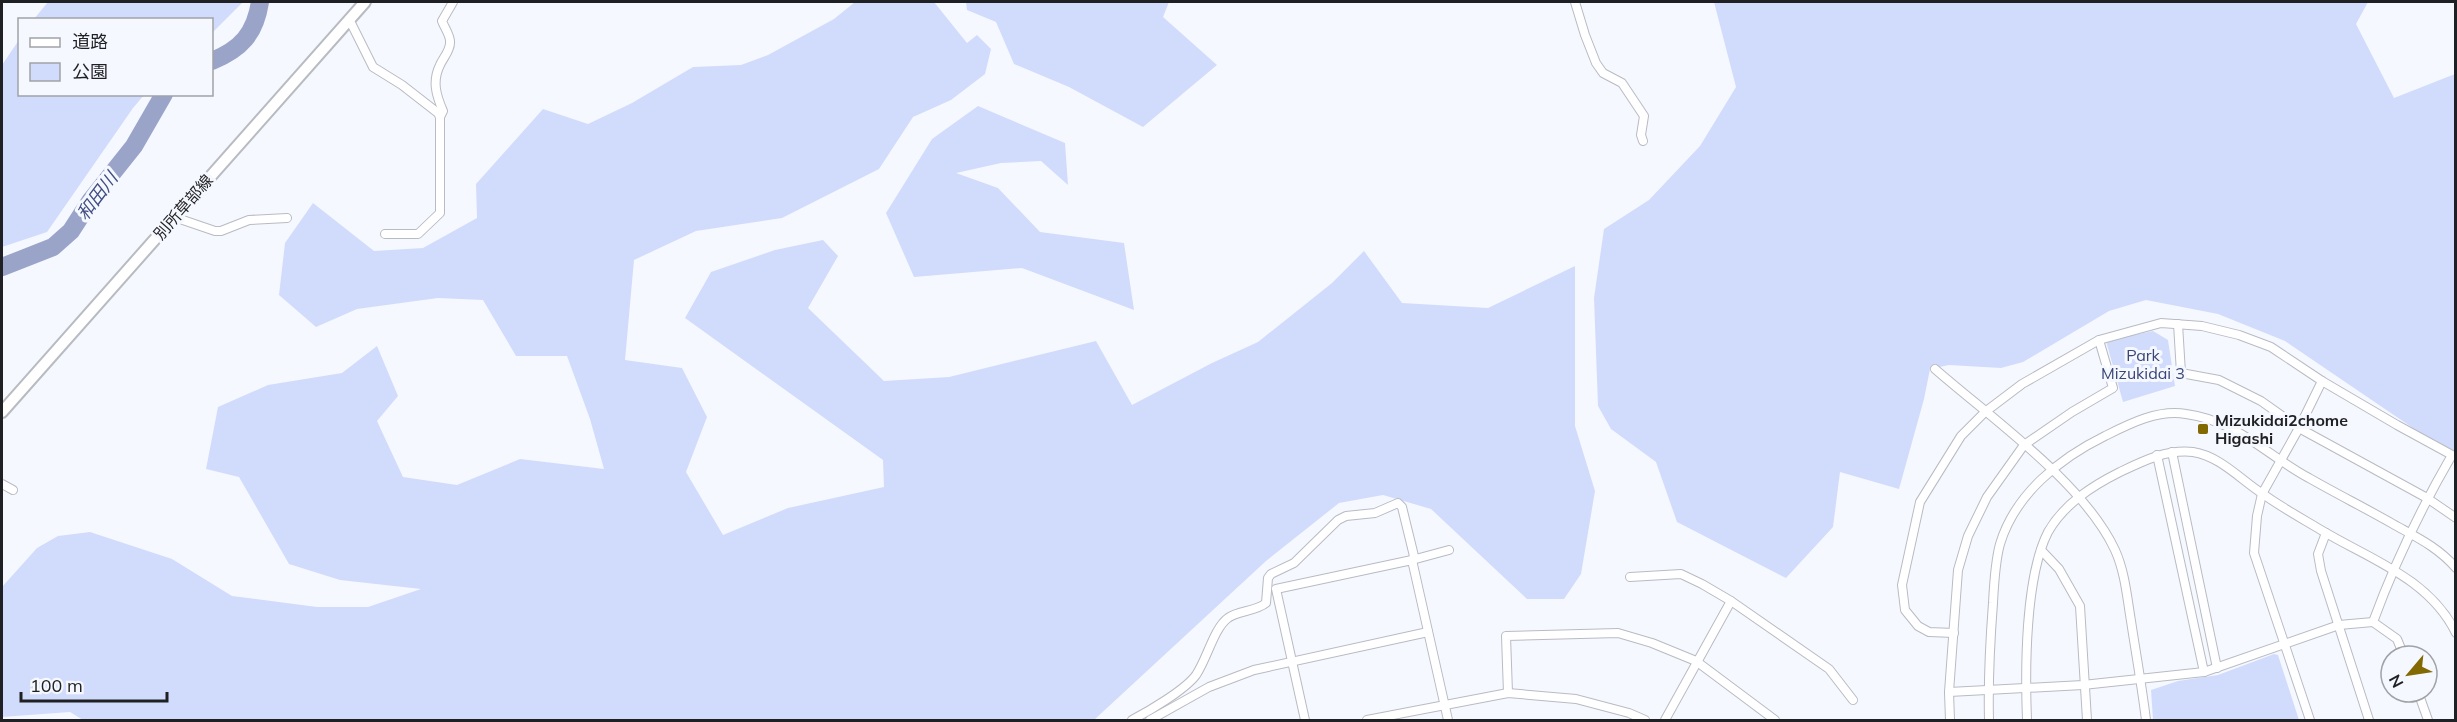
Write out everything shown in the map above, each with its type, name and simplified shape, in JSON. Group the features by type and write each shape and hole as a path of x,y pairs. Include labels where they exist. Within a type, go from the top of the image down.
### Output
{"main road":[{"name":"別所草部線","path":"2,412 365,2"}],"street":[{"path":"385,234 418,234 440,213 440,117 443,111 436,96 437,74 451,42 442,21 453,2"},
{"path":"1575,2 1596,63 1603,73 1622,83 1644,116 1641,135 1643,141"},
{"path":"349,19 373,67 402,85 440,117"},
{"path":"174,217 215,231 221,231 249,220 287,218"},
{"path":"1954,633 1929,632 1918,626 1905,610 1902,585 1920,502 1962,436 1985,412 2022,384 2099,340 2161,323 2202,326 2239,335 2271,347 2322,381 2452,455 2427,498 2392,568 2373,622"},
{"path":"2178,324 2181,373 2219,380 2261,401 2299,429 2427,498 2456,518"},
{"path":"1950,720 1949,692 1954,605 1958,570 1968,536 1987,497 2024,445 2072,412 2113,388 2099,340"},
{"path":"1935,369 2052,469 2104,530 2115,550 2123,574 2146,720"},
{"path":"2310,720 2254,553 2257,516 2262,494 2299,429 2322,381"},
{"path":"1989,720 1988,690 1993,594 2000,544 2016,512 2052,469 2074,452 2132,423 2169,414 2185,413 2216,421 2240,431 2302,474 2434,548 2456,568"},
{"path":"2172,452 2217,668"},
{"path":"2027,720 2026,688 2033,581 2049,532 2065,510 2084,492 2101,481 2157,455 2172,452 2194,453 2215,460 2262,494 2326,533 2392,568 2438,604 2456,633"},
{"path":"2157,455 2204,672"},
{"path":"2,484 13,490"},
{"path":"1132,720 1195,677 1206,659 1220,626 1228,617 1260,608 1266,603 1268,578 1271,574 1294,563 1338,520 1346,516 1375,513 1398,503 1402,507 1414,556 1412,560 1448,720"},
{"path":"2326,533 2318,554 2321,571 2369,720"},
{"path":"1305,720 1276,590 1449,550"},
{"path":"2042,550 2059,569 2080,606 2083,685 2087,720"},
{"path":"1630,577 1681,574 1731,601 1829,669 1853,700"},
{"path":"1665,720 1731,601"},
{"path":"1949,692 2083,685 2204,672 2339,625 2373,622 2397,639 2399,644"},
{"path":"1150,720 1209,687 1254,670 1428,632"},
{"path":"1508,693 1506,636 1618,633 1652,643 1696,661 1775,720"},
{"path":"1368,720 1508,693 1576,699 1629,713 1646,720"},
{"path":"2422,704 2428,720"}],"green space":[{"path":"48,2 243,2 213,32 213,18 35,18"},
{"path":"855,2 934,2 967,43 977,35 991,49 985,74 951,100 913,117 879,169 782,218 696,231 634,260 625,360 682,368 707,417 686,472 723,535 788,508 884,487 883,460 685,318 711,272 775,250 823,240 838,256 808,308 884,381 949,377 1096,341 1132,405 1258,342 1332,283 1364,251 1402,303 1488,308 1575,266 1575,426 1595,491 1581,574 1564,599 1527,599 1431,509 1383,495 1339,503 1266,561 1094,720 83,720 70,712 2,717 2,587 37,548 58,536 90,532 172,559 232,596 317,607 368,607 421,589 340,580 289,564 239,477 206,469 218,407 268,385 342,373 377,346 398,396 377,421 403,477 457,485 520,459 604,469 590,419 567,356 516,356 483,300 438,298 357,309 316,327 279,295 285,243 313,203 374,251 423,248 477,218 476,184 543,109 588,124 632,103 693,67 741,65 768,55 834,19"},
{"path":"966,2 1169,2 1163,17 1217,65 1143,127 1069,87 1014,64 996,22 967,10"},
{"path":"1714,2 2368,2 2356,24 2394,98 2455,74 2455,463 2410,426 2285,341 2218,314 2146,300 2109,311 2023,362 2001,368 1949,365 1930,369 1899,489 1840,472 1833,527 1786,578 1677,522 1656,462 1611,429 1598,406 1594,298 1604,229 1649,200 1700,146 1736,87"},
{"path":"18,41 18,96 143,96 47,232 2,247 2,65"},
{"path":"978,106 1065,143 1068,185 1041,161 1001,163 956,173 998,188 1040,232 1124,243 1134,310 1022,268 914,277 886,213 932,139"},
{"name":"Park Mizukidai 3","path":"2153,331 2168,340 2175,386 2123,402 2106,341"},
{"path":"2274,654 2278,655 2299,720 2153,720 2151,690 2178,681 2218,675"}],"waterway":[{"name":"和田川","path":"213,60 231,51 245,39 254,23 260,2"},
{"name":"和田川","path":"2,267 53,247 71,231 91,200 134,146 163,96"}],"place":[{"name":"Mizukidai2chome Higashi","path":"2203,429"}]}
